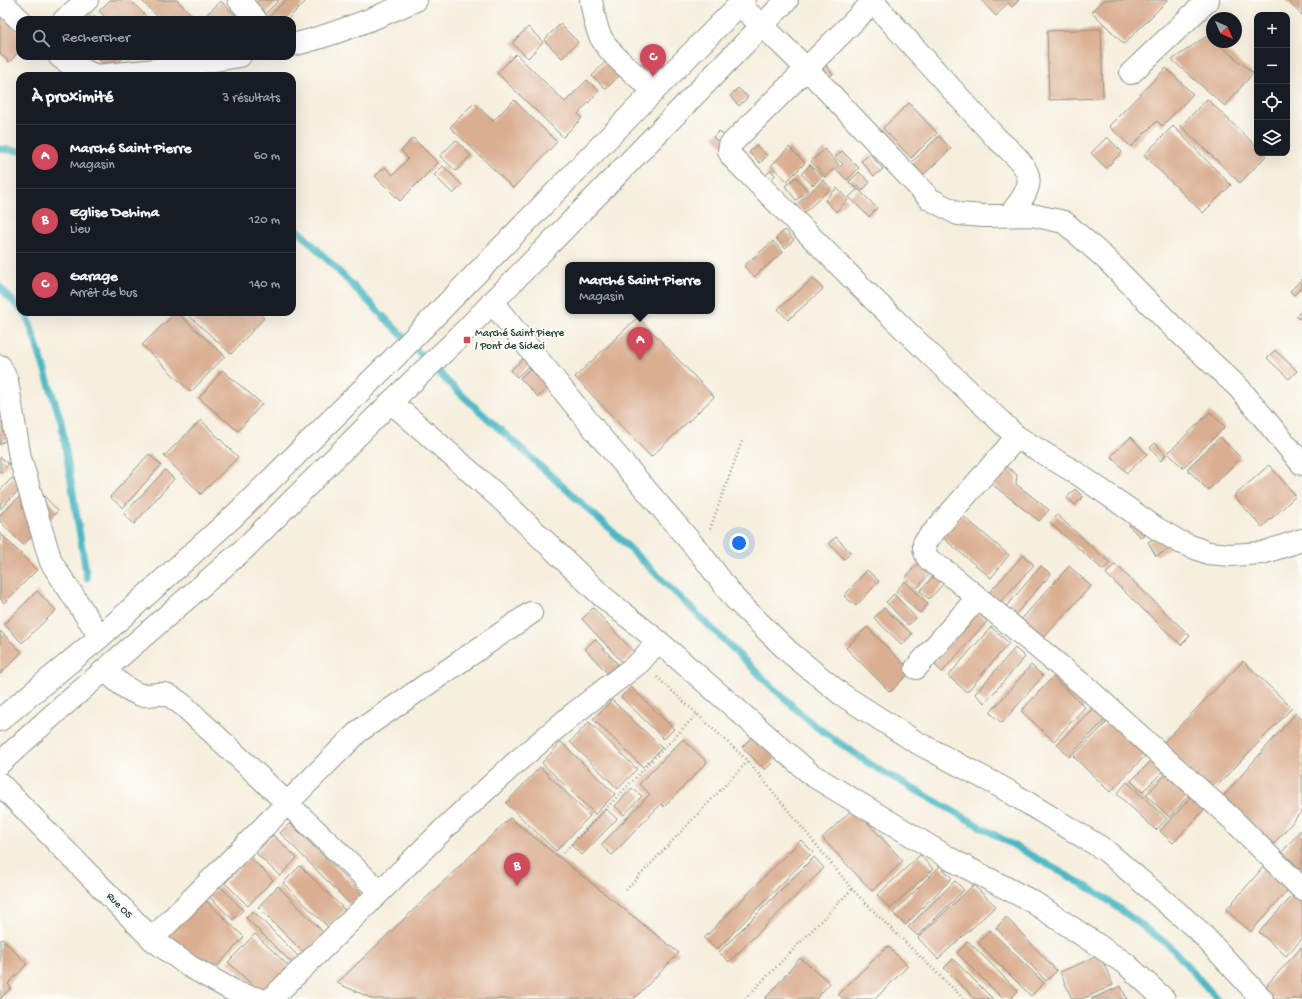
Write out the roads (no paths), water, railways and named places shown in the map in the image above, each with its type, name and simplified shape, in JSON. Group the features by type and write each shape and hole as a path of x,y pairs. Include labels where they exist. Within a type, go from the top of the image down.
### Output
{"street":[{"path":"0,0 16,16"},
{"path":"69,16 87,0"},
{"path":"239,0 253,16"},
{"path":"296,43 320,38 377,7 416,0"},
{"path":"591,0 594,17 603,41 619,60 654,91"},
{"path":"0,763 105,670 206,584 244,549 413,380 452,344 787,0"},
{"path":"1131,73 1208,0"},
{"path":"1010,215 1029,185 1028,174 1018,158 996,138 874,1 807,70 730,145 729,151 732,157 867,293 1018,437 1078,474 1156,528 1180,542 1208,553 1231,555 1262,553 1302,540"},
{"path":"0,720 100,637 234,516 430,322 654,91 742,3 930,199 958,214 984,216 1032,215 1064,222 1106,260 1171,325 1239,388 1302,464"},
{"path":"64,60 87,72"},
{"path":"137,72 215,60"},
{"path":"492,302 599,435 701,554 735,599 789,652 841,694 916,742 1003,788 1105,850 1199,931 1262,999"},
{"path":"0,366 7,381 20,458 51,562 100,637"},
{"path":"391,402 500,498 602,596 658,641 812,774 954,861 1033,902 1126,964 1164,999"},
{"path":"1018,437 924,543 923,552 927,559 947,572 978,597 1095,695 1232,819 1302,889"},
{"path":"916,668 978,597"},
{"path":"152,939 359,731 531,613"},
{"path":"271,999 379,891 449,824 513,765 572,715 640,662 658,641"},
{"path":"105,670 121,684 136,693 144,695 165,694 173,698 246,764 379,891"},
{"name":"Rue O5","path":"0,784 152,939 189,966 245,997"}],"waterway":[{"path":"0,149 16,151"},
{"path":"296,228 453,387 610,529 772,687 815,726 873,766 1098,893 1170,946 1217,999"},
{"path":"0,287 16,305"},
{"path":"26,316 61,421 87,578"}],"place":[{"name":"Garage","path":"653,77"},
{"name":"Marché Saint Pierre / Pont de Sideci","path":"467,340"},
{"name":"Marché Saint Pierre","path":"640,360"},
{"name":"Eglise Dehima","path":"517,886"}]}
